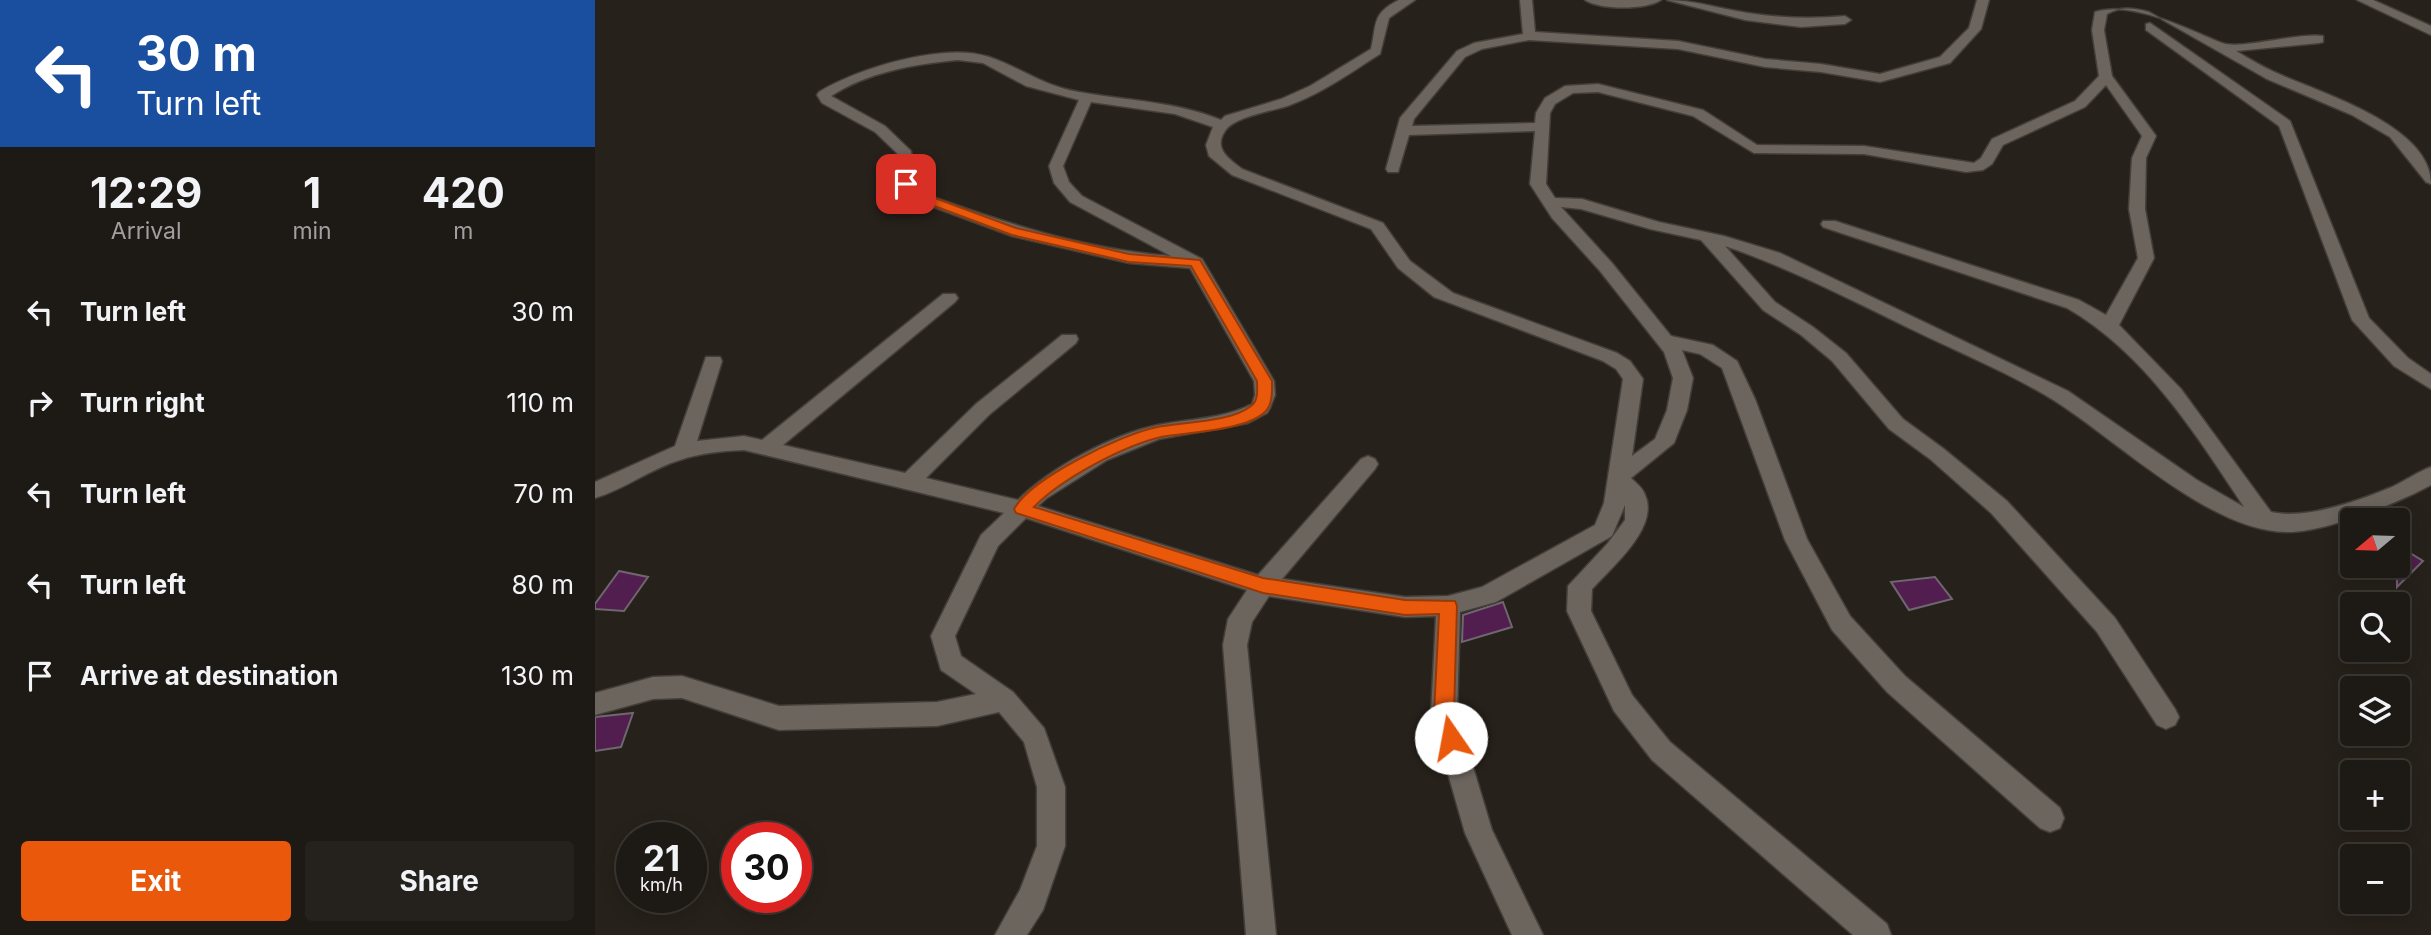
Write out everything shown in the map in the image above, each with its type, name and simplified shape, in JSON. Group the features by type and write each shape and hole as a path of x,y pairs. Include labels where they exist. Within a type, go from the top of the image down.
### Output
{"street":[{"path":"595,505 604,488 683,452 708,444 744,443 1022,509 1263,586 1405,607 1448,606 1488,595 1604,530 1615,503 1633,379 1623,365 1610,357 1447,298 1427,286 1397,257 1387,237 1377,226 1237,172 1216,156 1213,145 1223,125 1230,119 1286,102 1315,89 1376,51 1380,44 1378,32 1382,16 1409,0"},
{"path":"1526,0 1529,36"},
{"path":"1591,0 1621,5 1655,0"},
{"path":"1673,0 1745,16 1801,23 1845,20"},
{"path":"1393,169 1407,118 1461,54 1500,41 1529,36 1558,36 1678,45 1765,63 1821,68 1880,78 1945,60 1975,29 1983,0"},
{"path":"2363,0 2431,30"},
{"path":"2109,326 2146,258 2137,209 2139,158 2149,136 2116,87 2106,77 2098,30 2101,12 2112,6 2131,4 2153,9 2272,76 2357,112 2395,134 2431,179"},
{"path":"2150,27 2285,124 2361,320 2401,362 2431,383"},
{"path":"2224,48 2319,39"},
{"path":"1195,263 1129,258 1012,231 914,195 906,184 906,154 880,128 827,100 824,95 832,88 886,70 953,56 985,60 1031,83 1057,92 1188,111 1223,125"},
{"path":"1618,477 1664,443 1677,410 1683,378 1673,351 1606,267 1558,215 1538,184 1543,113 1549,101 1559,93 1586,87 1636,100 1673,105 1698,113 1753,149 1864,150 1966,168 1978,167 1987,161 1997,142 2080,104 2106,77"},
{"path":"1010,935 1032,899 1051,846 1051,787 1035,736 1004,700 950,662 943,636 989,541 1039,492 1100,455 1155,433 1241,418 1260,408 1265,395 1264,381 1195,263 1076,199 1062,183 1056,166 1087,97"},
{"path":"1403,131 1542,127"},
{"path":"1551,202 1582,204 1774,257 2006,367 2061,396 2199,492 2238,514 2286,524 2323,518 2400,492 2431,475"},
{"path":"1829,224 2073,304 2109,326 2158,376 2212,442 2264,520"},
{"path":"1707,237 1769,306 1807,331 1839,357 1896,424 1937,454 1999,507 2106,625 2166,717"},
{"path":"766,448 949,298"},
{"path":"908,483 983,409 1069,339"},
{"path":"1665,341 1706,349 1730,365 1796,540 1841,623 1896,684 2050,818"},
{"path":"683,452 713,361"},
{"path":"1261,935 1235,645 1240,619 1263,586 1368,464"},
{"path":"1618,477 1636,497 1636,522 1616,549 1580,586 1579,611 1623,703 1661,751 1876,935"},
{"path":"1448,606 1444,714 1479,833 1528,935"},
{"path":"595,704 653,688 682,687 779,718 937,714 1004,700"}],"building":[{"path":"2410,553 2423,561 2410,574"},
{"path":"619,571 648,577 624,611 595,609 595,604"},
{"path":"1935,577 1952,599 1909,610 1891,582"},
{"path":"2397,578 2406,578 2397,587"},
{"path":"1503,602 1512,627 1462,642 1463,615"},
{"path":"633,713 621,747 595,751 595,717"}],"route":[{"path":"906,184 914,195 1012,231 1129,258 1195,263 1264,381 1265,395 1260,408 1241,418 1155,433 1100,455 1039,492 1022,509 1263,586 1405,607 1448,606 1444,714 1451,738"}]}
